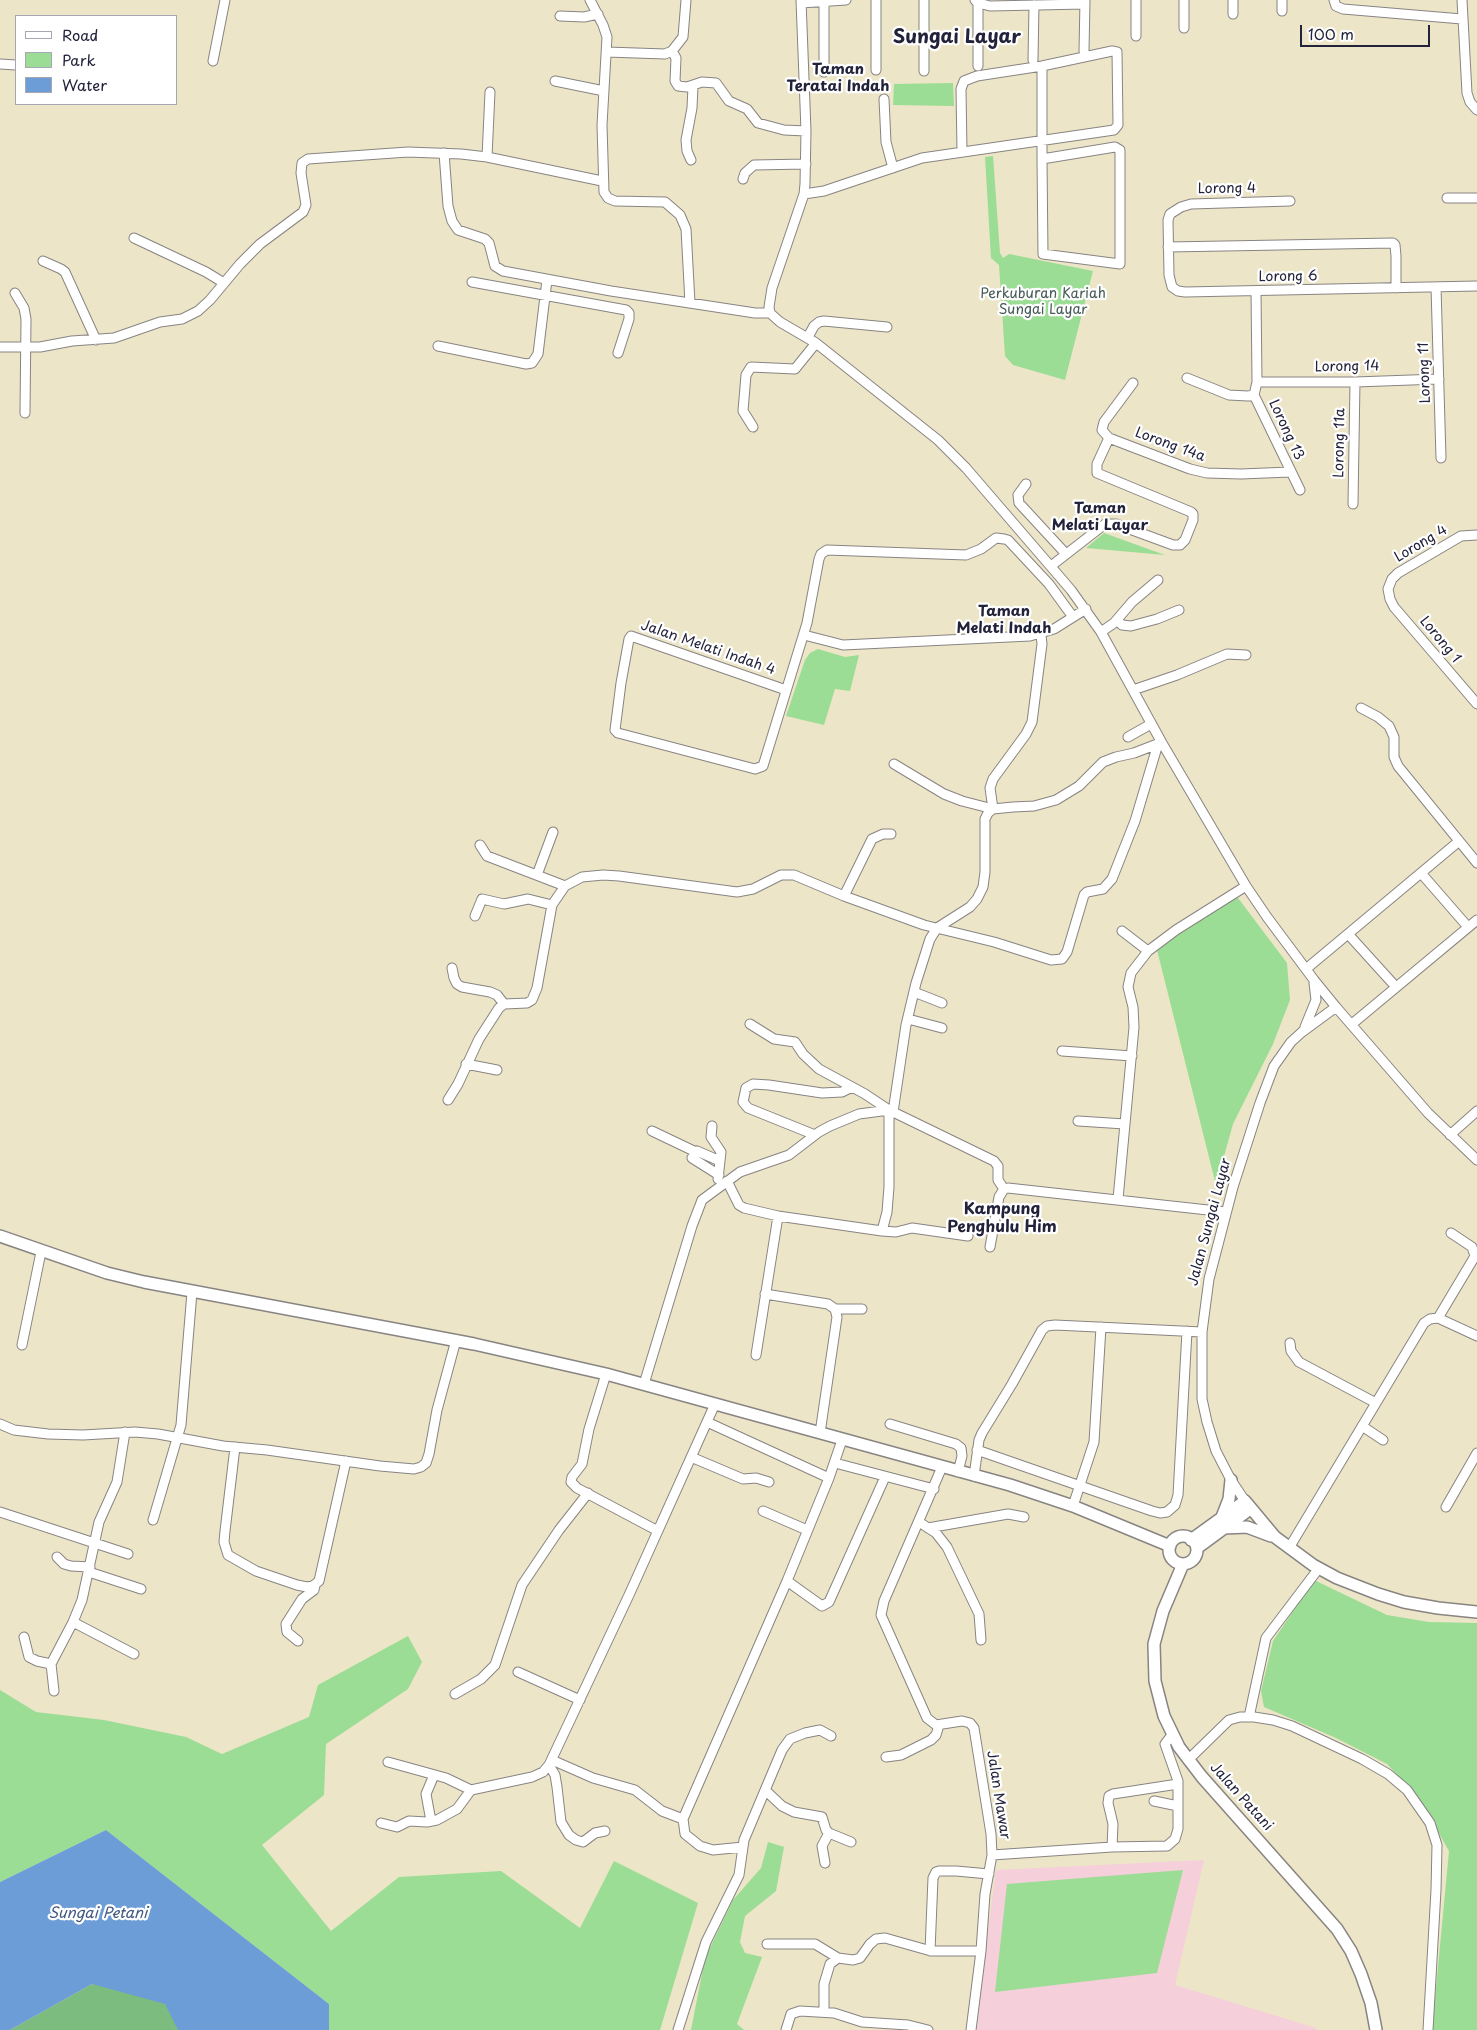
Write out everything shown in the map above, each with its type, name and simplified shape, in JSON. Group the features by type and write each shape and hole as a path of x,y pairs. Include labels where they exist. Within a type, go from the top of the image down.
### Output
{"main road":[{"path":"0,1236 41,1252 107,1273 192,1292 456,1340 644,1384 1010,1485 1073,1506 1170,1546"},
{"path":"1222,1523 1229,1499 1231,1480"},
{"path":"1194,1544 1247,1505"},
{"name":"Jalan Sungai Layar","path":"1247,1505 1275,1537 1289,1548 1318,1568 1350,1584 1395,1599 1438,1608 1477,1612"},
{"path":"1222,1523 1247,1527 1275,1537"},
{"path":"1179,1537 1184,1537 1194,1544 1196,1555 1192,1560 1183,1564 1171,1557 1170,1546 1179,1537"},
{"name":"Jalan Patani","path":"1183,1564 1163,1611 1154,1655 1159,1699 1172,1735 1188,1760 1337,1929 1351,1951 1361,1974 1371,2004 1376,2030"}],"street":[{"path":"214,62 225,0"},
{"path":"590,0 606,33 607,52 602,181 604,192 611,200 619,202 661,201 672,207 680,215 686,229 690,303"},
{"path":"607,52 665,54 672,51 683,36 686,0"},
{"path":"770,313 772,288 804,194 806,131 801,1 824,2 846,0"},
{"path":"876,0 876,70"},
{"path":"924,0 924,71"},
{"path":"1136,0 1136,36"},
{"path":"1184,0 1184,28"},
{"path":"1233,0 1233,14"},
{"path":"1282,0 1282,11"},
{"path":"1462,0 1467,93 1470,102 1477,110"},
{"path":"824,2 824,72"},
{"path":"978,66 977,2 990,6 1085,2 1084,51"},
{"path":"1335,3 1343,9 1462,19"},
{"path":"1033,60 1034,5"},
{"path":"560,16 584,17 598,14"},
{"path":"672,51 676,58 676,84 682,87 693,86 702,82 716,83 729,101 746,108 758,123 784,130 806,131"},
{"path":"804,194 824,191 922,158 1105,132 1116,128 1118,125 1117,52 1112,51 1042,66 977,76 964,81 962,89 962,152"},
{"path":"0,64 15,65"},
{"path":"1042,66 1042,141 1042,159 1042,254 1120,264 1120,150 1115,147 1042,159"},
{"path":"555,82 604,91"},
{"path":"691,160 687,151 686,140 692,108 693,86"},
{"path":"487,157 490,92"},
{"path":"884,99 886,142 893,168"},
{"path":"0,347 26,348 114,338 160,322 190,316 210,300 240,264 260,244 303,212 306,205 301,173 302,163 308,159 408,152 444,153 487,157 602,181"},
{"path":"444,153 448,206 452,221 458,230 486,239 495,266 503,271 590,288 756,313 770,313 780,322 816,343 912,418 954,454 1086,609 1101,632 1152,724 1160,743 1246,886 1314,980 1428,1113 1477,1160"},
{"path":"743,179 745,173 754,165 806,164"},
{"path":"1447,198 1477,198"},
{"name":"Lorong 4","path":"1169,217 1181,207 1191,204 1290,201"},
{"name":"Lorong 6","path":"1169,217 1170,283 1178,291 1477,286"},
{"path":"134,238 199,268 224,283"},
{"path":"1168,247 1393,243 1396,256 1396,288"},
{"path":"43,261 65,272 96,340"},
{"path":"438,346 526,364 532,363 538,354 547,280"},
{"path":"472,282 626,310 629,313 618,353"},
{"name":"Lorong 11","path":"1436,287 1442,458"},
{"path":"588,304 590,288"},
{"path":"609,307 611,291"},
{"name":"Lorong 13","path":"1256,291 1257,382 1254,395 1300,490"},
{"path":"15,293 26,314 26,413"},
{"path":"808,337 814,326 824,321 887,327"},
{"path":"753,427 743,411 746,376 751,367 795,369 816,343"},
{"path":"1187,378 1229,395 1254,395"},
{"name":"Lorong 14","path":"1257,382 1355,382 1439,379"},
{"name":"Lorong 11a","path":"1354,504 1355,382"},
{"path":"1051,566 1101,525 1111,523 1173,545 1180,545 1185,540 1193,520 1191,512 1097,473 1097,464 1109,438 1102,430 1104,422 1133,383"},
{"name":"Lorong 14a","path":"1109,438 1190,469 1207,473 1290,472"},
{"path":"1026,484 1018,495 1019,503 1066,554"},
{"name":"Lorong 4","path":"1388,589 1392,579 1398,573 1461,536 1477,535"},
{"path":"786,690 804,636 821,554 824,551 966,555 981,549 996,538 1008,540 1049,584 1073,617"},
{"path":"1101,632 1117,620 1132,602 1158,580"},
{"name":"Lorong 1","path":"1388,589 1394,607 1477,704"},
{"path":"804,636 837,644 850,645 1040,635 1054,630 1086,609"},
{"path":"1117,620 1122,625 1131,626 1157,619 1179,610"},
{"path":"993,809 990,788 992,779 1026,734 1032,722 1042,644 1040,635"},
{"name":"Jalan Melati Indah 4","path":"631,636 786,690 761,768 755,769 618,733 615,730 614,725 628,639 631,636"},
{"path":"1133,690 1177,675 1226,654 1246,656"},
{"path":"1361,708 1378,717 1389,726 1394,737 1395,761 1458,842 1477,863"},
{"path":"1128,736 1152,724"},
{"path":"894,764 953,798 993,809 1034,806 1056,800 1079,786 1103,762 1116,757 1134,754 1160,743"},
{"path":"448,1100 458,1084 479,1039 499,1008 504,1004 528,1003 535,996 552,905 565,886 582,877 603,875 737,892 753,890 773,878 787,874 801,877 844,896 937,928 994,942 1051,960 1062,959 1067,952 1084,895 1087,892 1103,889 1112,879 1160,743"},
{"path":"882,1231 887,1212 889,1187 891,1111 900,1054 914,992 930,939 937,928 970,907 977,899 983,887 985,872 985,819 993,809"},
{"path":"537,875 553,832"},
{"path":"844,896 872,839 883,834 891,834"},
{"path":"1306,969 1458,842"},
{"path":"480,845 487,856 565,886"},
{"path":"1422,873 1468,927"},
{"path":"1118,1199 1132,1056 1134,1014 1128,982 1134,967 1148,952 1188,921 1246,886"},
{"path":"475,916 482,898 504,904 528,898 552,905"},
{"path":"1352,1024 1477,920"},
{"path":"1122,931 1148,952"},
{"path":"1348,934 1396,987"},
{"path":"452,968 457,984 462,987 490,992 496,995 504,1004"},
{"path":"1302,1032 1311,1017 1316,1000 1314,980"},
{"path":"914,992 942,1003"},
{"name":"Jalan Sungai Layar","path":"1247,1505 1231,1480 1213,1442 1202,1400 1202,1332 1209,1278 1226,1212 1260,1103 1274,1066 1284,1050 1302,1032 1336,1007"},
{"path":"908,1019 942,1028"},
{"path":"750,1024 774,1039 795,1042 803,1054 819,1069 880,1102 891,1111 994,1160 998,1166 998,1180 1004,1189"},
{"path":"1062,1051 1132,1056"},
{"path":"466,1064 497,1070"},
{"path":"815,1135 748,1108 743,1102 746,1088 753,1084 769,1085 822,1093 842,1092 852,1087"},
{"path":"644,1384 702,1200 727,1181 750,1168 789,1155 815,1135 854,1116 891,1111"},
{"path":"1450,1135 1477,1111"},
{"path":"1078,1120 1125,1124"},
{"path":"712,1126 711,1137 720,1149 718,1187"},
{"path":"652,1131 696,1152 720,1160"},
{"path":"696,1152 693,1160 719,1175"},
{"path":"727,1181 740,1205 744,1208 778,1216 882,1231 896,1232 912,1228 968,1236"},
{"path":"990,1247 998,1197 1004,1189 1016,1188 1226,1212"},
{"path":"756,1355 764,1294 778,1216"},
{"path":"1438,1318 1475,1256 1472,1247 1451,1233"},
{"path":"22,1345 41,1252"},
{"path":"153,1520 178,1437 184,1406 192,1292"},
{"path":"764,1294 828,1304 834,1308 862,1309"},
{"path":"820,1433 836,1317 834,1308"},
{"path":"1289,1548 1424,1323 1430,1319 1438,1318 1477,1336"},
{"path":"974,1476 977,1450 982,1433 1042,1330 1051,1325 1202,1332"},
{"path":"1073,1506 1091,1457 1094,1442 1101,1327"},
{"path":"977,1450 1160,1513 1167,1512 1175,1505 1178,1495 1187,1331"},
{"path":"0,1424 14,1430 48,1434 83,1435 125,1432 178,1437 346,1462 404,1469 421,1467 426,1463 429,1454 437,1410 456,1340"},
{"path":"1290,1343 1291,1351 1299,1362 1376,1403"},
{"path":"606,1374 589,1429 582,1464 572,1477 573,1485 658,1530"},
{"path":"388,1762 434,1775 471,1790 532,1777 542,1772 551,1763 715,1404"},
{"path":"707,1422 829,1478"},
{"path":"890,1424 956,1444 961,1448 962,1456 958,1472"},
{"path":"1362,1426 1383,1440"},
{"path":"54,1691 51,1664 82,1600 102,1514 115,1490 125,1432"},
{"path":"742,1847 713,1850 700,1846 685,1834 683,1819 787,1581 835,1463 842,1440"},
{"path":"236,1447 224,1542 228,1555 256,1571 297,1586 315,1585"},
{"path":"1446,1507 1477,1454"},
{"path":"691,1457 743,1479 756,1478 768,1482"},
{"path":"298,1641 287,1632 286,1624 302,1599 314,1590 315,1585 319,1581 346,1462"},
{"path":"835,1463 934,1490"},
{"path":"886,1757 901,1755 931,1740 936,1735 940,1725 933,1724 926,1718 881,1616 884,1601 934,1490 942,1467"},
{"path":"787,1581 822,1606 829,1602 885,1477"},
{"path":"455,1694 481,1679 495,1665 522,1585 583,1491"},
{"path":"763,1510 807,1530"},
{"path":"0,1512 95,1545 128,1554"},
{"path":"928,1528 1008,1514 1024,1517"},
{"path":"920,1522 939,1535 947,1547 978,1614 981,1640"},
{"path":"57,1557 64,1564 89,1570 141,1589"},
{"path":"1249,1717 1266,1638 1318,1568"},
{"path":"73,1622 134,1654"},
{"path":"24,1637 29,1657 51,1664"},
{"path":"518,1672 580,1700"},
{"path":"1188,1760 1229,1720 1249,1717 1282,1723 1372,1764 1388,1774 1406,1790 1430,1822 1437,1845 1428,2030"},
{"name":"Jalan Mawar","path":"940,1725 966,1721 974,1728 992,1834 992,1855 985,1894 981,1951 971,2030"},
{"path":"678,2030 706,1942 740,1875 742,1847 782,1750 790,1739 805,1733 820,1730 831,1736"},
{"path":"992,1855 1112,1847 1167,1846 1172,1843 1177,1834 1178,1784 1165,1744 1172,1735"},
{"path":"551,1763 635,1790 662,1811 683,1819"},
{"path":"551,1763 558,1787 561,1822 569,1835 583,1842 595,1833 605,1831"},
{"path":"431,1821 426,1794 434,1775"},
{"path":"1112,1847 1109,1796 1178,1784"},
{"path":"380,1823 397,1827 409,1821 431,1821 448,1815 457,1809 471,1790"},
{"path":"765,1790 782,1806 794,1812 822,1817 826,1830 829,1833 851,1842"},
{"path":"1154,1801 1178,1806"},
{"path":"825,1863 822,1846 829,1833"},
{"path":"930,1950 933,1878 936,1872 956,1871 989,1874"},
{"path":"767,1944 814,1944 838,1958 853,1960 860,1958 872,1941 880,1938 930,1950 981,1951"},
{"path":"824,2011 826,1976 830,1964 838,1958"},
{"path":"786,2030 791,2014 800,2011 824,2011 869,2023 928,2030"}],"shaded area":[{"path":"1204,1860 1175,1985 1316,2028 1316,2030 975,2030 996,1870"}],"green space":[{"path":"953,83 954,106 893,105 894,84"},
{"name":"Perkuburan Kariah Sungai Layar","path":"993,156 1000,253 1003,258 1009,254 1093,271 1065,380 1013,365 1005,356 999,265 991,258 985,157"},
{"path":"1104,533 1165,555 1086,548"},
{"path":"818,649 845,657 859,655 850,691 835,689 824,725 786,716 805,660 810,653"},
{"path":"1235,894 1287,963 1290,1000 1273,1044 1233,1124 1216,1185 1157,950 1190,923"},
{"path":"1314,1580 1387,1615 1429,1622 1477,1623 1477,2030 1432,2030 1449,1851 1418,1797 1387,1764 1336,1738 1264,1707 1261,1691 1273,1641"},
{"path":"408,1636 422,1662 408,1689 326,1744 324,1795 262,1845 331,1931 399,1877 501,1871 580,1928 614,1861 698,1903 660,2030 329,2030 329,2004 106,1830 0,1882 0,1690 36,1712 104,1720 186,1737 222,1754 309,1717 318,1685"},
{"path":"768,1842 784,1847 776,1891 745,1916 740,1942 745,1953 762,1957 737,2024 744,2030 691,2030 705,1958 733,1900 761,1868"},
{"path":"1183,1870 1157,1973 995,1992 1007,1884"},
{"path":"92,1984 177,1992 196,2030 10,2030"}],"water":[{"name":"Sungai Petani","path":"106,1830 329,2004 329,2030 178,2030 165,2004 92,1984 10,2030 0,2030 0,1882"}],"district":[{"name":"Sungai Layar","path":"957,38"},
{"name":"Taman Teratai Indah","path":"838,78"},
{"name":"Taman Melati Layar","path":"1100,518"},
{"name":"Taman Melati Indah","path":"1004,620"},
{"name":"Kampung Penghulu Him","path":"1002,1219"}]}
